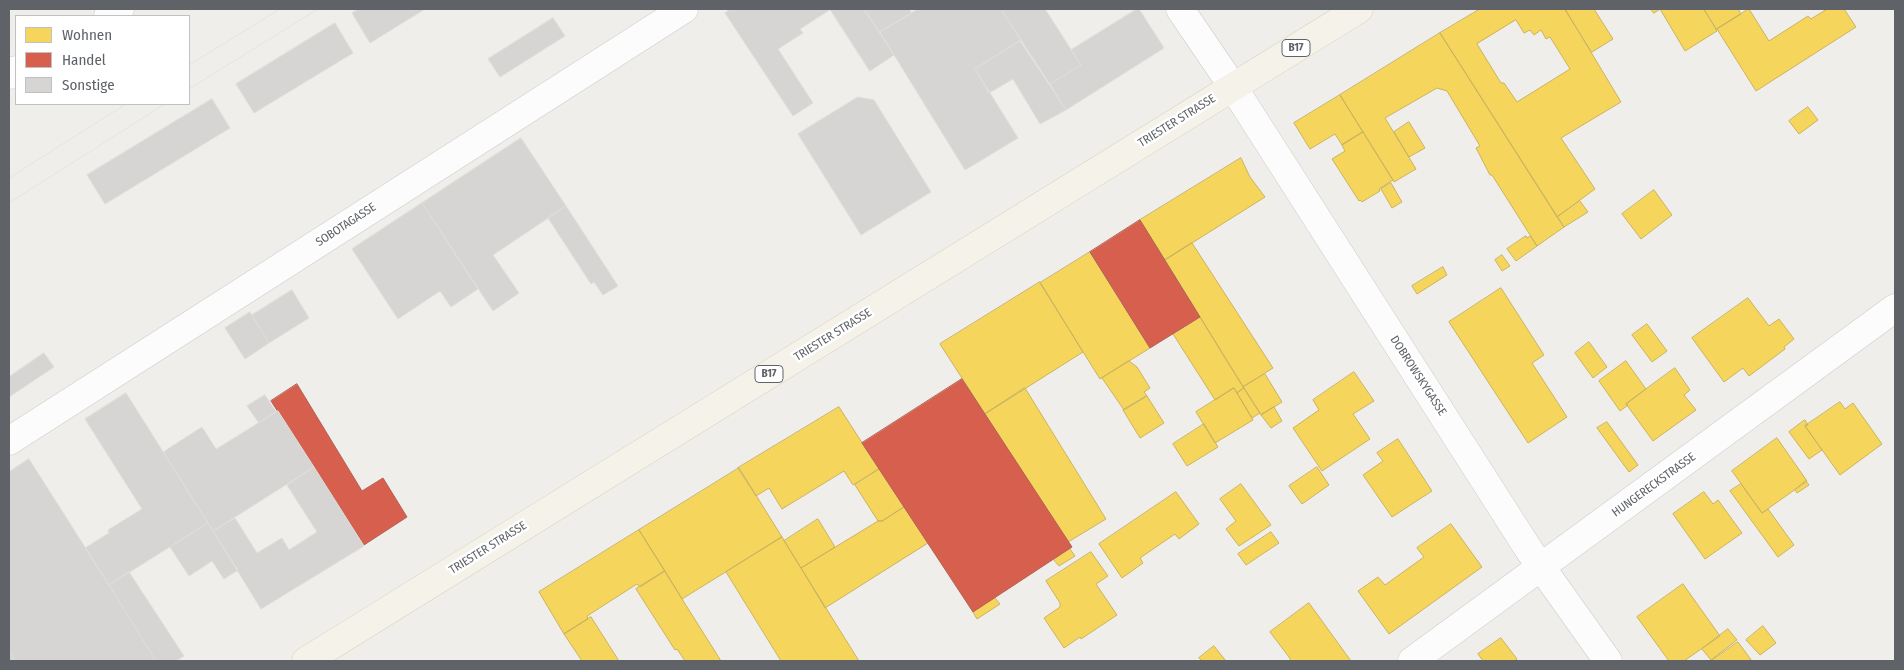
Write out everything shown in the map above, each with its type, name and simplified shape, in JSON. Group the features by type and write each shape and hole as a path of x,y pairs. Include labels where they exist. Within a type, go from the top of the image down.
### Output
{"main road":[{"name":"TRIESTER STRASSE","path":"306,661 1359,9"}],"street":[{"name":"SOBOTAGASSE","path":"9,441 684,9"},
{"name":"DOBROWSKYGASSE","path":"1180,9 1233,87 1541,567 1608,661"},
{"name":"HUNGERECKSTRASSE","path":"1412,661 1895,308"}],"building: Wohnen":[{"path":"1480,9 1565,9 1621,102 1561,138 1595,189 1557,217 1440,33","holes":["1516,20 1524,33 1530,30 1534,35 1541,30 1546,39 1550,37 1570,69 1517,102 1504,83 1501,83 1477,44"]},
{"path":"1565,9 1594,9 1613,39 1592,52"},
{"path":"1651,9 1660,9 1654,13"},
{"path":"1660,9 1704,9 1717,31 1685,51"},
{"path":"1704,9 1738,9 1741,14 1717,29"},
{"path":"1749,9 1769,41 1808,16 1811,19 1827,9 1844,9 1856,27 1756,91 1717,29"},
{"path":"1440,33 1564,227 1537,246 1492,175 1490,175 1476,148 1480,146 1447,91 1437,88 1385,118 1416,169 1394,182 1340,95"},
{"path":"1340,95 1363,132 1342,145 1335,134 1310,149 1294,123"},
{"path":"1808,107 1818,120 1799,134 1789,121"},
{"path":"1409,122 1425,148 1409,157 1394,132"},
{"path":"1363,132 1393,180 1362,202 1359,201 1332,159 1345,151 1342,145"},
{"path":"1241,158 1250,177 1265,197 1165,260 1140,220"},
{"path":"1391,183 1402,202 1392,208 1381,189"},
{"path":"1654,190 1672,215 1641,239 1622,214"},
{"path":"1580,201 1588,212 1564,227 1557,217"},
{"path":"1526,236 1527,238 1530,236 1537,246 1516,261 1507,249"},
{"path":"1192,243 1273,368 1243,387 1165,260"},
{"path":"1090,252 1150,348 1100,379 1040,283"},
{"path":"1502,255 1510,266 1502,271 1495,260"},
{"path":"1443,267 1447,275 1417,294 1412,286"},
{"path":"1040,282 1083,352 985,414 940,344"},
{"path":"1501,288 1544,355 1532,363 1567,417 1528,443 1449,322"},
{"path":"1748,298 1769,326 1779,319 1794,339 1784,347 1785,349 1749,376 1743,368 1724,382 1692,338"},
{"path":"1200,317 1244,388 1237,393 1234,388 1215,400 1173,334"},
{"path":"1647,324 1667,351 1652,362 1632,335"},
{"path":"1589,342 1607,367 1593,378 1575,353"},
{"path":"1129,361 1137,367 1150,388 1144,392 1147,396 1124,410 1102,378"},
{"path":"1626,361 1646,389 1620,411 1599,381"},
{"path":"1675,368 1690,390 1684,395 1696,410 1653,441 1626,404"},
{"path":"1354,372 1374,401 1353,414 1370,439 1322,471 1293,428 1319,410 1313,400"},
{"path":"1265,374 1282,402 1261,415 1243,387"},
{"path":"1025,388 1106,519 1068,542 985,414"},
{"path":"1234,388 1253,420 1215,443 1196,412"},
{"path":"1244,388 1260,413 1252,418 1237,393"},
{"path":"1147,396 1164,423 1140,438 1123,410"},
{"path":"1840,402 1845,409 1853,403 1882,444 1840,475 1805,426"},
{"path":"839,407 879,469 853,485 844,471 782,509 769,488 756,496 738,468"},
{"path":"1274,407 1282,421 1271,428 1261,415"},
{"path":"1805,420 1808,425 1805,426 1822,450 1809,459 1789,432"},
{"path":"1607,422 1638,465 1629,472 1597,428"},
{"path":"1204,424 1218,447 1187,466 1173,444"},
{"path":"1777,438 1807,481 1762,513 1732,471"},
{"path":"1398,439 1432,491 1392,517 1363,475 1383,461 1377,453"},
{"path":"1317,467 1329,485 1302,504 1289,486"},
{"path":"739,468 782,537 682,599 639,530"},
{"path":"879,469 904,507 882,521 878,521 855,485"},
{"path":"1806,481 1809,485 1797,493 1795,490"},
{"path":"1241,484 1271,525 1239,546 1226,529 1236,521 1220,499"},
{"path":"1741,484 1762,513 1768,509 1794,545 1778,557 1730,491"},
{"path":"1176,492 1199,524 1179,539 1175,534 1140,558 1143,563 1122,578 1099,544"},
{"path":"1704,492 1713,504 1718,500 1742,533 1705,559 1673,514"},
{"path":"904,507 928,543 825,608 801,568"},
{"path":"818,519 835,547 801,568 784,541"},
{"path":"1451,524 1482,567 1389,634 1358,591 1378,577 1385,585 1424,557 1417,548"},
{"path":"639,530 665,571 640,587 637,584 587,616 588,619 564,634 539,592"},
{"path":"1271,532 1279,543 1246,565 1238,554"},
{"path":"782,537 859,661 781,661 726,572"},
{"path":"1070,549 1075,556 1059,566 1053,559"},
{"path":"1091,552 1108,576 1096,584 1117,615 1064,648 1044,618 1060,607 1060,603 1046,581"},
{"path":"665,571 721,661 685,661 677,649 675,650 636,589"},
{"path":"1683,584 1720,636 1684,661 1669,661 1637,617"},
{"path":"994,597 1000,604 977,619 973,612"},
{"path":"1309,603 1351,661 1291,661 1270,632"},
{"path":"591,617 619,661 582,661 564,634"},
{"path":"1763,626 1776,643 1760,655 1746,640"},
{"path":"1728,629 1737,640 1711,660 1702,649"},
{"path":"1501,638 1517,659 1514,661 1483,661 1478,654"},
{"path":"1738,642 1752,661 1711,661"},
{"path":"1214,646 1226,661 1202,661 1199,658"}],"building: Handel":[{"path":"1140,220 1200,317 1150,348 1090,252"},
{"path":"962,379 1072,547 973,612 862,443"},
{"path":"297,384 362,491 383,478 407,517 364,545 271,401"}],"building: Sonstige":[{"path":"359,9 425,9 370,43 352,13"},
{"path":"731,9 831,9 800,29 803,33 778,49 813,103 793,116 725,13"},
{"path":"830,9 864,9 894,55 870,71"},
{"path":"864,9 909,9 912,13 880,32"},
{"path":"918,9 1001,9 1021,40 975,69 1018,138 965,170 880,32"},
{"path":"1001,9 1045,9 1081,65 1050,84"},
{"path":"1139,9 1164,48 1066,110 1050,84 1081,65 1071,50"},
{"path":"553,18 565,36 500,77 488,59"},
{"path":"335,23 353,53 254,113 236,84"},
{"path":"1020,41 1066,110 1040,124 1013,79 989,93 975,69"},
{"path":"858,97 874,100 931,192 861,235 798,134"},
{"path":"212,99 230,128 105,204 87,175"},
{"path":"521,138 566,206 493,255 519,293 493,311 422,203"},
{"path":"422,203 478,289 451,307 440,291 398,319 352,249"},
{"path":"566,206 618,286 603,295 594,282 591,284 548,218"},
{"path":"292,290 309,318 269,343 252,315"},
{"path":"250,312 269,343 245,359 225,328"},
{"path":"44,353 54,367 9,397 9,377"},
{"path":"126,393 208,523 109,585 85,548 109,533 108,530 142,509 85,419"},
{"path":"265,395 276,412 259,423 247,406"},
{"path":"278,411 314,467 213,531 163,452 202,427 216,449"},
{"path":"29,459 156,661 15,661 9,651 9,472"},
{"path":"314,467 364,546 261,609 213,531 235,518 257,553 282,538 289,550 317,532 287,485"},
{"path":"208,523 238,570 224,579 212,561 189,576 170,547"},
{"path":"129,572 184,656 176,661 156,661 109,585"},
{"path":"9,651 15,661 9,661"}],"tram line":[{"path":"190,64 280,9"},
{"path":"190,88 318,9"},
{"path":"9,178 124,105"},
{"path":"9,203 163,105"}]}
